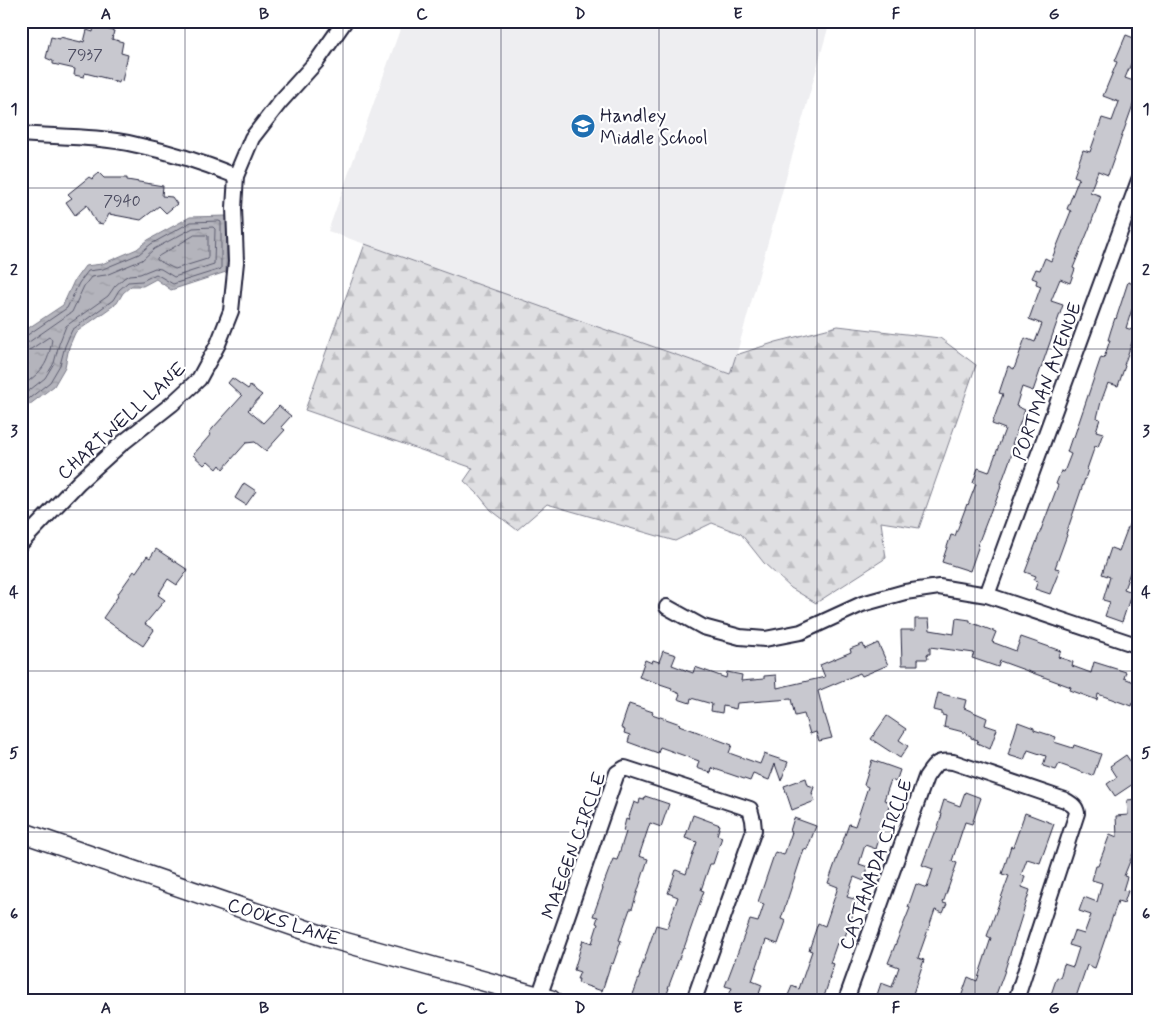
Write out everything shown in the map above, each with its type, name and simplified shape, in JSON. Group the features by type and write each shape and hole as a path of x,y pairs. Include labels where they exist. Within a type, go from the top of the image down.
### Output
{"main road":[{"name":"COOKS LANE","path":"21,832 326,937 545,998"}],"street":[{"name":"CHARTWELL LANE","path":"21,543 79,482 199,379 218,344 231,311 236,262 234,208 236,176 252,138 280,102 318,61 345,21"},
{"path":"21,134 136,144 207,165 236,176"},
{"name":"PORTMAN AVENUE","path":"987,595 1139,180"},
{"path":"667,607 703,626 740,637 765,638 801,632 862,604 905,592 939,588 987,595 1139,646"},
{"name":"CASTANADA CIRCLE","path":"846,1000 926,777 934,766 941,761 953,762 1065,800 1074,805 1076,809 1077,813 1016,1000"},
{"name":"MAEGEN CIRCLE","path":"545,998 617,773 625,768 750,809 754,830 694,1000"}],"shaded area":[{"name":"Handley Middle School","path":"403,21 830,21 731,374 328,231"}],"green space":[{"path":"365,244 730,374 736,355 776,342 838,326 940,338 976,365 919,528 881,522 886,558 816,603 791,588 764,563 741,534 712,523 675,541 547,504 517,530 491,510 464,481 473,468 305,410"}],"water":[{"path":"226,216 226,272 171,290 156,279 143,286 131,286 123,293 117,303 75,333 69,347 65,367 54,386 21,411 21,333 63,305 74,281 85,266 102,264 137,249 148,240 190,217"}],"building":[{"path":"95,21 101,28 114,31 112,39 123,42 121,53 128,55 122,81 119,80 119,83 85,73 84,77 74,75 75,69 53,64 53,61 46,58 51,37 84,42 87,30 93,32"},
{"path":"1126,35 1139,40 1139,61 1133,59 1125,78 1139,83 1139,88 1108,175 1098,171 1090,192 1101,196 1073,268 1075,269 1070,283 1060,279 1051,301 1063,305 1033,391 1022,387 1016,406 1025,410 1012,444 1014,445 1013,451 1001,487 978,544 970,571 942,562 951,535 955,536 968,505 976,484 973,483 978,468 989,472 1005,429 992,424 1003,394 999,393 1008,366 1014,369 1025,338 1035,342 1042,324 1029,319 1041,286 1036,284 1037,280 1032,278 1036,269 1040,270 1045,258 1051,261 1071,211 1067,209 1079,178 1074,176 1083,150 1090,152 1102,118 1112,121 1119,102 1103,96"},
{"path":"99,173 104,178 127,178 127,180 163,186 162,196 172,197 177,204 166,213 159,206 141,220 109,214 103,224 98,223 95,221 87,205 75,215 66,202 72,198 68,194 89,177 92,179"},
{"path":"1128,282 1139,286 1139,312 1132,309 1126,328 1136,331 1118,386 1108,383 1101,402 1097,418 1100,419 1096,431 1103,433 1098,447 1095,446 1087,469 1055,568 1060,569 1050,594 1035,589 1038,581 1034,580 1036,576 1025,572 1058,485 1056,484 1061,471 1064,472 1071,454 1067,452 1072,437 1074,437 1101,357 1104,358 1111,330"},
{"path":"232,378 248,389 250,386 262,395 248,410 263,423 279,406 291,416 281,427 285,430 266,451 255,442 246,443 223,469 220,465 217,469 208,461 204,465 193,455 211,434 209,433 213,428 242,396 228,383"},
{"path":"244,483 256,491 246,505 235,498"},
{"path":"1130,522 1139,525 1139,572 1131,570 1124,589 1132,592 1122,622 1105,616 1110,602 1103,600 1110,577 1102,574 1111,548 1119,551"},
{"path":"156,549 188,570 177,585 168,579 158,595 165,600 145,624 154,630 143,646 103,618 134,571 136,572 147,556 150,558"},
{"path":"956,618 970,620 970,622 996,632 992,642 1016,651 1021,637 1061,651 1058,657 1073,662 1072,666 1091,673 1094,662 1126,672 1124,678 1139,684 1139,705 1132,703 1131,706 1098,694 1097,700 1070,690 1071,687 1000,661 998,667 972,658 974,653 930,647 930,654 927,654 928,659 918,659 918,665 902,665 901,630 915,630 915,619 929,619 930,630 954,634"},
{"path":"878,643 888,665 862,676 860,673 818,691 832,738 819,741 816,732 810,734 804,714 795,716 791,699 737,703 736,709 723,706 722,713 711,711 712,704 691,698 690,703 678,699 680,694 671,690 672,688 639,677 645,660 652,663 653,660 659,662 663,651 676,655 672,665 693,673 695,667 726,678 727,672 742,675 741,681 764,679 764,676 776,675 777,688 825,677 820,665 851,652 850,649 863,644 865,649"},
{"path":"938,693 966,700 964,708 987,718 985,725 997,729 990,749 977,743 978,740 971,738 967,733 944,727 946,716 942,715 942,712 934,710"},
{"path":"629,704 732,745 729,753 760,764 764,754 788,762 781,781 775,764 769,780 753,774 750,781 712,768 711,773 697,768 699,761 660,747 658,753 628,742 630,735 624,733 625,730 621,728"},
{"path":"887,716 906,729 899,740 908,746 900,758 871,739"},
{"path":"1018,722 1034,728 1034,730 1056,737 1054,742 1073,748 1074,745 1101,754 1093,776 1059,764 1056,770 1043,766 1046,756 1028,750 1024,760 1008,755"},
{"path":"1126,755 1139,774 1139,780 1115,796 1107,784 1117,777 1110,766"},
{"path":"872,760 900,770 896,782 891,780 884,800 890,802 876,849 865,845 859,864 868,867 864,881 854,877 847,897 858,900 842,945 837,943 830,963 834,964 823,1000 786,1000 792,986 799,989 812,951 809,950 818,923 825,926 838,887 828,883 849,824 855,826 868,787 864,785"},
{"path":"806,778 808,785 814,787 812,793 815,801 792,810 784,786"},
{"path":"965,792 981,798 972,824 965,822 952,861 957,863 943,903 947,904 943,913 935,910 918,958 924,960 911,1000 889,1000 877,995 881,983 892,987 899,967 888,963 910,908 908,907 916,884 927,888 933,869 922,865 934,833 936,833 944,800 960,806"},
{"path":"645,796 669,804 661,827 650,823 639,856 648,859 632,909 630,909 619,940 621,941 613,964 611,963 602,991 578,983 579,979 577,979 580,972 574,970 583,940 592,943 598,924 596,923 598,917 593,916 613,859 617,860 626,832 623,831 626,819 628,820 634,802 639,804 640,799 644,800"},
{"path":"1139,799 1139,839 1124,876 1127,877 1123,890 1128,891 1124,903 1118,901 1095,968 1087,965 1075,1000 1049,1000 1057,977 1060,978 1064,964 1073,967 1079,948 1069,945 1074,931 1084,934 1091,915 1079,911 1084,897 1097,902 1102,883 1092,880 1110,834 1117,837 1116,816 1128,815 1127,800"},
{"path":"1025,813 1054,824 1040,863 1027,859 1021,875 1025,876 1022,887 1030,890 1004,973 994,1000 960,1000 968,977 977,981 991,938 987,936 1009,876 1002,874"},
{"path":"693,815 720,825 717,835 722,837 713,864 710,864 701,890 704,891 665,1000 631,1000 656,925 667,928 678,897 668,893 676,870 686,874 697,842 685,838"},
{"path":"794,818 816,826 807,850 804,849 781,919 786,921 778,944 766,940 752,981 762,985 757,1000 730,1000 732,996 729,995 732,988 725,986 750,920 758,922 764,904 758,902 775,852 784,855 792,832 790,831"}],"place":[{"name":"Handley Middle School","path":"583,126"}]}
